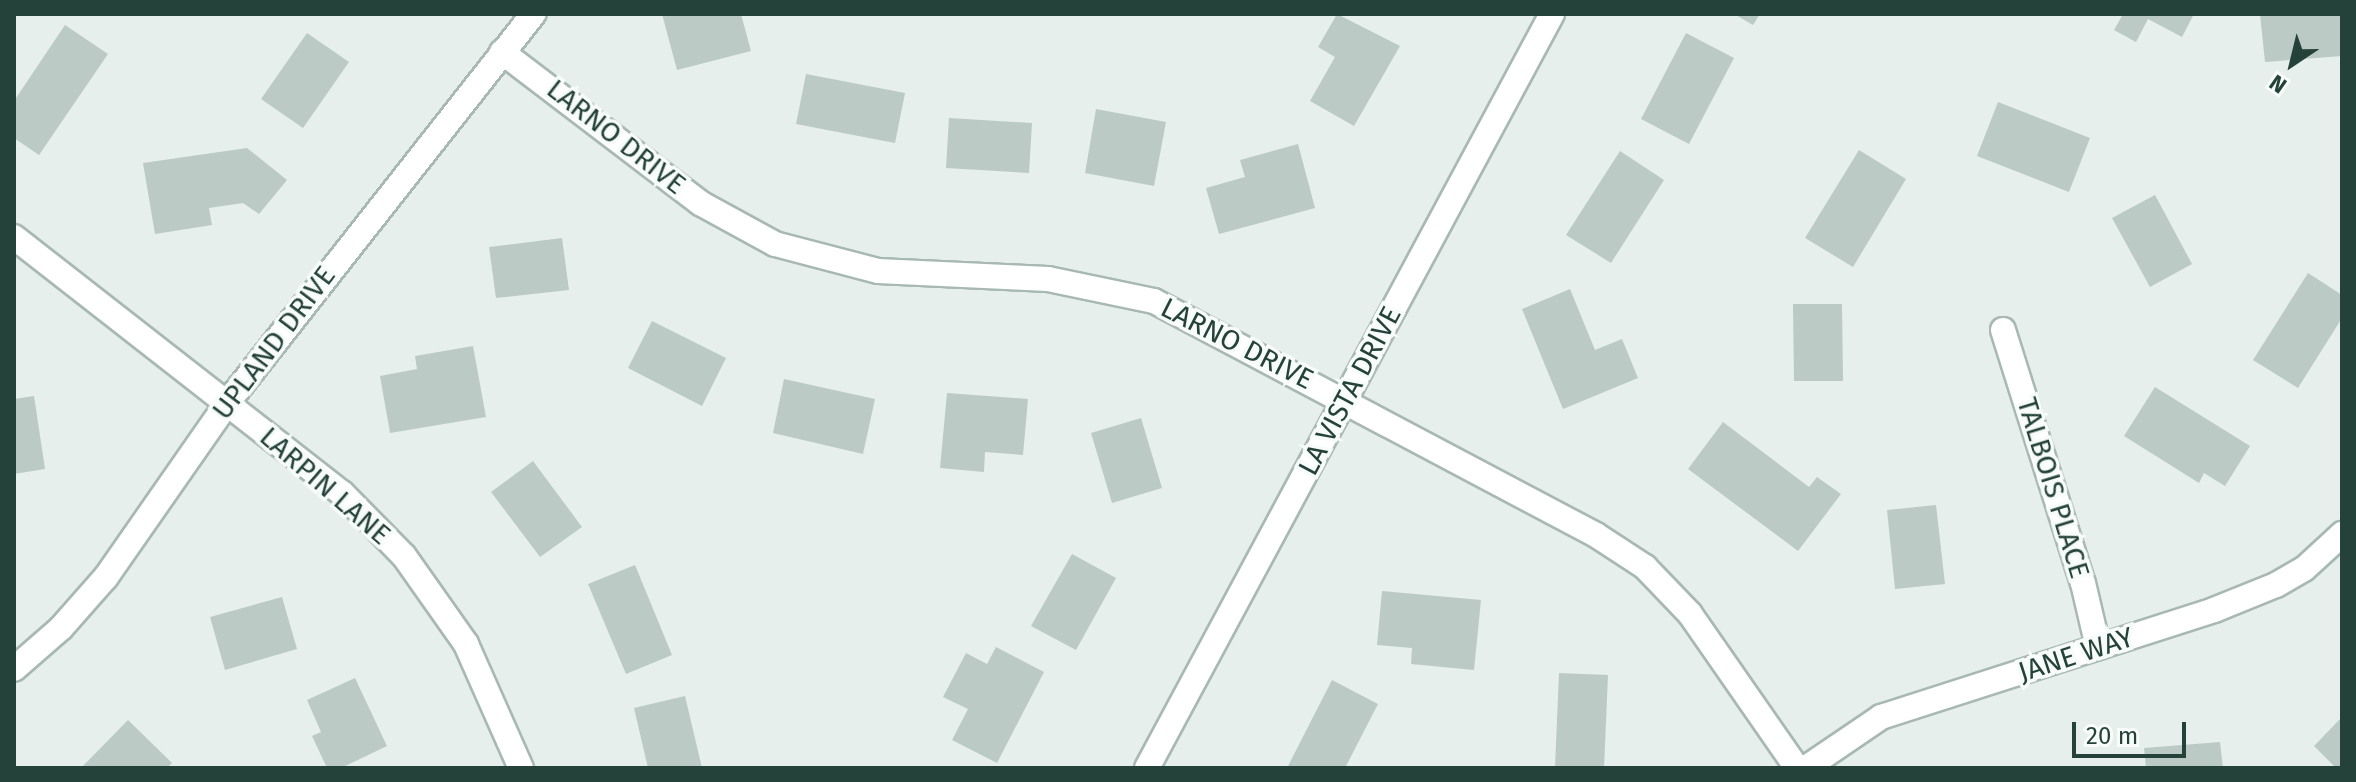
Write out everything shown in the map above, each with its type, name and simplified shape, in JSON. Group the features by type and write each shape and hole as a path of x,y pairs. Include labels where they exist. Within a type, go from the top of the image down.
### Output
{"street":[{"name":"UPLAND DRIVE","path":"14,669 61,628 106,577 228,402 533,14"},
{"name":"LA VISTA DRIVE","path":"1147,768 1552,14"},
{"name":"LARNO DRIVE","path":"502,52 700,203 775,244 878,271 1048,279 1154,301 1345,399 1596,535 1645,567 1690,614 1797,768"},
{"name":"LARPIN LANE","path":"14,237 342,493 404,556 466,644 505,720 521,768"},
{"name":"TALBOIS PLACE","path":"2003,330 2083,583 2098,647"},
{"name":"JANE WAY","path":"1806,768 1881,717 2276,585 2304,569 2342,534"}],"building":[{"path":"662,14 741,14 751,51 677,70"},
{"path":"1337,14 1400,46 1354,126 1310,101 1335,57 1318,47"},
{"path":"1734,14 1760,14 1753,25"},
{"path":"2123,14 2194,14 2182,37 2148,19 2136,42 2114,30"},
{"path":"2260,14 2342,14 2342,56 2265,62"},
{"path":"65,25 108,54 39,155 14,138 14,101"},
{"path":"307,33 349,62 303,128 261,99"},
{"path":"1686,33 1734,58 1689,144 1641,119"},
{"path":"806,74 905,93 895,143 796,124"},
{"path":"1998,102 2090,138 2069,192 1977,156"},
{"path":"1096,109 1166,122 1154,186 1085,173"},
{"path":"949,118 1032,123 1029,173 946,168"},
{"path":"1298,144 1315,208 1219,234 1206,188 1245,177 1240,160"},
{"path":"247,148 287,180 259,214 243,203 209,208 212,225 155,234 143,163"},
{"path":"1859,150 1906,179 1853,267 1805,238"},
{"path":"1620,151 1664,180 1611,263 1566,235"},
{"path":"2155,195 2192,264 2150,287 2112,218"},
{"path":"562,238 569,290 496,298 489,247"},
{"path":"2308,273 2342,295 2342,318 2298,388 2253,360"},
{"path":"1570,289 1595,350 1622,339 1638,378 1563,409 1522,309"},
{"path":"1793,304 1842,304 1843,381 1794,381"},
{"path":"652,321 726,358 702,406 628,368"},
{"path":"473,346 486,417 390,433 380,376 417,369 415,356"},
{"path":"784,379 875,399 863,454 773,433"},
{"path":"2155,387 2250,446 2225,486 2204,473 2199,483 2124,436"},
{"path":"947,393 1028,399 1023,455 985,452 984,472 940,468"},
{"path":"34,396 45,469 14,474 14,399"},
{"path":"1141,418 1162,488 1112,503 1091,433"},
{"path":"1723,422 1809,487 1817,477 1841,494 1798,551 1688,469"},
{"path":"533,461 582,527 540,557 491,492"},
{"path":"1936,505 1945,584 1895,589 1887,510"},
{"path":"1072,554 1116,578 1076,650 1031,626"},
{"path":"635,565 672,655 626,674 588,584"},
{"path":"1382,591 1481,600 1474,670 1411,664 1412,648 1377,645"},
{"path":"282,597 297,649 225,670 210,617"},
{"path":"996,647 1044,672 997,763 952,740 968,709 943,697 966,653 987,664"},
{"path":"1559,673 1608,675 1604,768 1555,768"},
{"path":"355,678 387,746 341,768 327,768 312,736 321,732 307,700"},
{"path":"1332,680 1378,704 1345,768 1287,768"},
{"path":"685,696 702,768 648,768 634,708"},
{"path":"2342,717 2342,768 2336,768 2314,746"},
{"path":"128,720 172,763 167,768 81,768"},
{"path":"2220,742 2223,768 2146,768 2144,748"}]}
